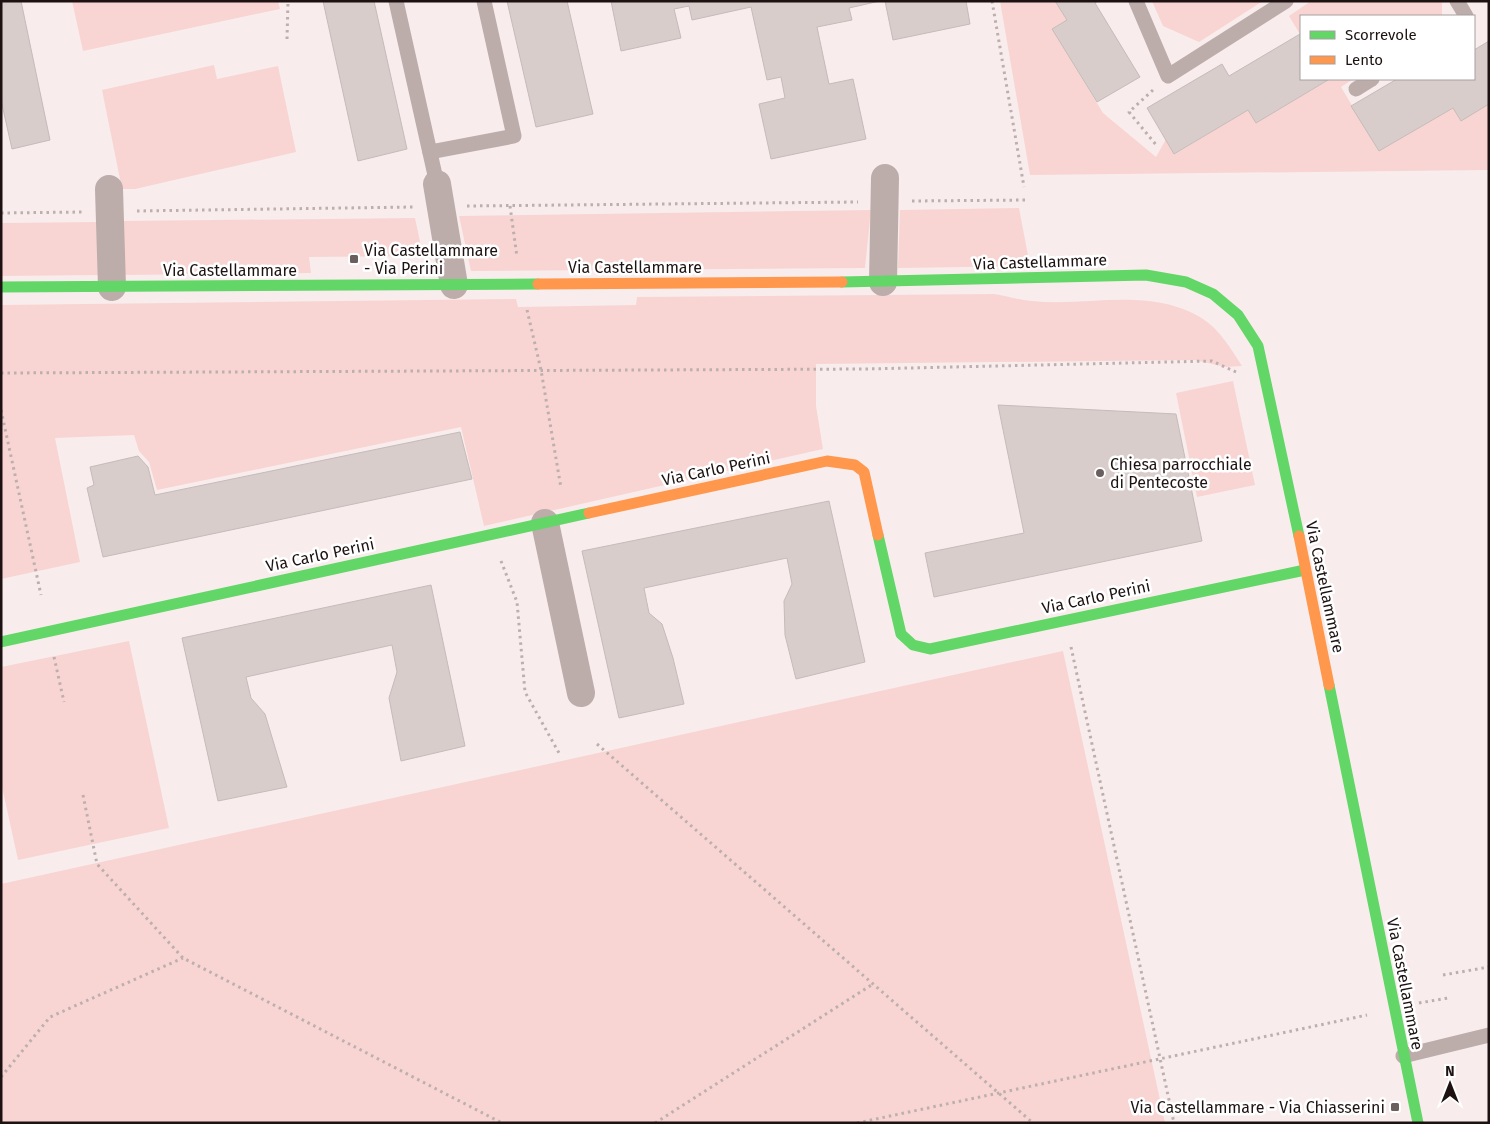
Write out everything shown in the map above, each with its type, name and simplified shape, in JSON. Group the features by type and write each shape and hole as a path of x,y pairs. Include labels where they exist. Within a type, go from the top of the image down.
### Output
{"street":[{"path":"883,282 885,178"},
{"path":"438,184 454,285"},
{"path":"109,189 112,287"},
{"name":"Via Castellammare","path":"1,288 883,282 1146,275 1186,282 1213,294 1238,315 1258,346 1418,1123"},
{"name":"Via Carlo Perini","path":"1,642 827,461 855,465 864,472 901,634 908,644 930,649 1305,570"},
{"path":"545,523 581,693"}],"lane":[{"path":"396,1 438,184"},
{"path":"430,152 514,136 484,1"},
{"path":"1136,1 1168,76 1286,1"},
{"path":"1457,1 1465,15"},
{"path":"1356,89 1370,80"},
{"path":"1403,1056 1489,1035"}],"path":[{"path":"287,39 288,1"},
{"path":"992,1 1024,187"},
{"path":"1157,146 1129,112 1168,76"},
{"path":"909,201 1027,200"},
{"path":"459,206 862,202"},
{"path":"510,206 517,261"},
{"path":"128,212 419,207"},
{"path":"1,213 89,212"},
{"path":"524,302 542,370 562,488"},
{"path":"1,373 875,369 1212,361 1237,372"},
{"path":"1,410 41,596"},
{"path":"498,554 517,602 526,692 559,752"},
{"path":"1070,642 1174,1123"},
{"path":"53,649 64,702"},
{"path":"596,744 1033,1123"},
{"path":"83,794 97,864 183,958 502,1123"},
{"path":"1,1077 50,1017 183,958"},
{"path":"1443,975 1489,967"},
{"path":"655,1123 873,984"},
{"path":"1418,1004 1448,998"},
{"path":"857,1123 1373,1013"}],"shaded area":[{"path":"72,1 278,1 280,9 83,51"},
{"path":"1000,1 1055,1 1067,20 1052,29 1103,113 1156,157 1166,139 1175,154 1248,110 1256,123 1327,80 1352,80 1341,87 1379,151 1453,108 1461,121 1489,104 1489,170 1030,175"},
{"path":"1152,1 1263,1 1199,42 1163,26"},
{"path":"1311,1 1442,1 1442,15 1300,15 1300,34 1289,16"},
{"path":"214,65 217,79 278,66 296,152 135,189 122,189 102,90"},
{"path":"1019,208 1030,266 898,268 900,210"},
{"path":"871,210 865,268 471,271 459,216"},
{"path":"415,218 423,256 309,257 311,273 120,275 120,221"},
{"path":"98,222 99,275 1,276 1,223"},
{"path":"994,294 1027,300 1054,302 1141,300 1183,309 1209,323 1225,340 1242,366 1225,367 1195,360 816,364 816,406 823,449 484,526 461,427 157,490 149,462 139,451 134,435 55,438 80,562 1,579 1,305 516,299 518,307 636,305 637,297"},
{"path":"1233,381 1255,485 1197,497 1176,393"},
{"path":"129,641 169,828 18,860 1,782 1,667"},
{"path":"1063,651 1165,1123 1,1123 1,884"}],"building":[{"path":"1,1 21,1 50,140 12,149 1,100"},
{"path":"323,1 374,1 407,149 358,161"},
{"path":"507,1 567,1 593,114 536,127"},
{"path":"611,1 880,1 849,8 852,20 817,27 829,84 853,79 866,139 771,159 759,104 785,98 781,77 767,80 751,7 692,20 689,6 674,9 681,38 621,51"},
{"path":"885,1 966,1 970,24 893,40"},
{"path":"1055,1 1098,1 1095,3 1140,77 1097,102 1052,29 1067,20"},
{"path":"1300,34 1300,80 1328,80 1256,123 1248,110 1174,154 1147,108 1222,64 1229,76"},
{"path":"1489,41 1489,104 1461,121 1453,108 1379,151 1351,106 1395,80 1475,80 1475,49"},
{"name":"Chiesa parrocchiale di Pentecoste","path":"998,405 1176,414 1202,541 934,597 925,553 1024,533"},
{"path":"460,432 472,479 103,557 87,488 94,485 90,467 138,456 148,467 155,495"},
{"path":"829,501 865,662 796,679 785,635 784,601 792,584 787,558 644,588 649,613 662,624 673,658 684,704 619,718 582,551"},
{"path":"431,585 465,746 401,761 389,698 397,672 392,645 246,677 251,698 265,714 287,787 218,801 182,638"}],"traffic: fast":[{"path":"842,282 1146,275 1186,282 1213,294 1238,315 1258,346 1299,536"},
{"path":"1,287 538,284"},
{"path":"1,642 589,513"},
{"path":"878,535 901,634 913,645 930,649 1305,570"},
{"path":"1329,685 1418,1123"}],"traffic: slow":[{"path":"538,284 842,282"},
{"path":"589,513 827,461 855,465 864,472 878,535"},
{"path":"1299,536 1329,685"}],"place":[{"name":"Via Castellammare - Via Perini","path":"354,259"},
{"name":"Chiesa parrocchiale di Pentecoste","path":"1100,473"},
{"name":"Via Castellammare - Via Chiasserini","path":"1395,1107"}]}
